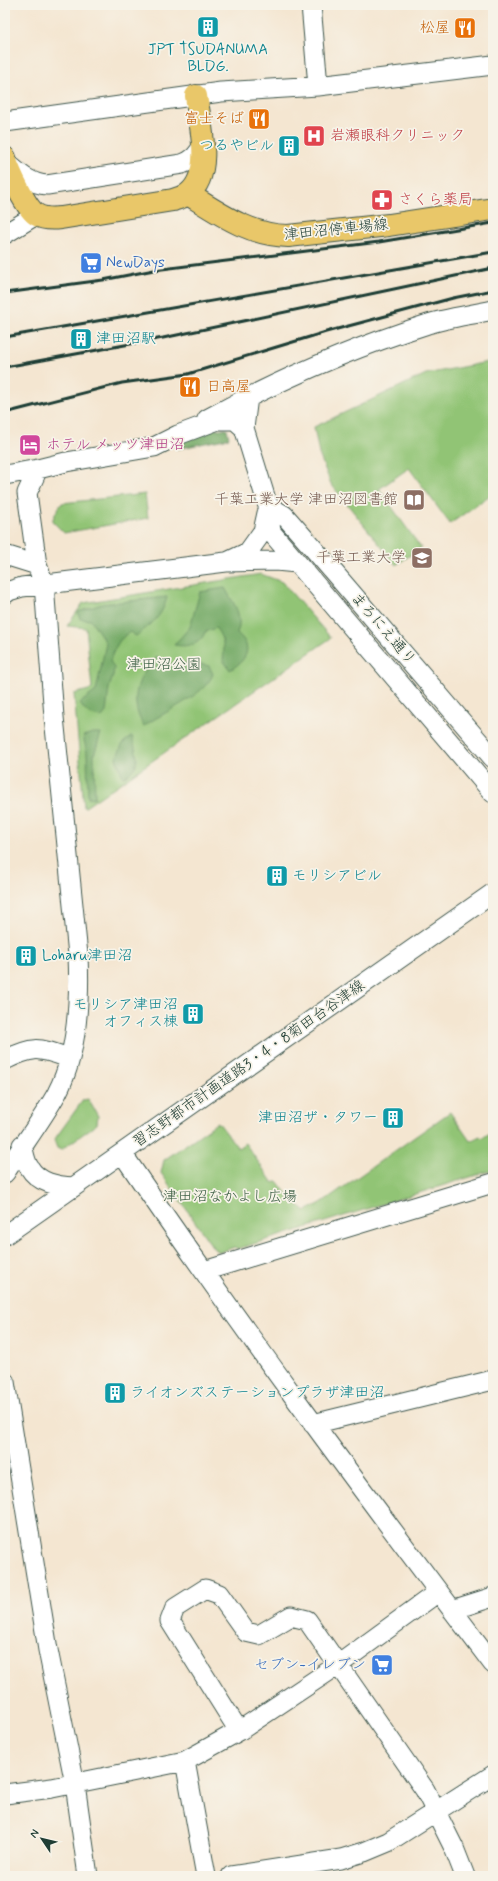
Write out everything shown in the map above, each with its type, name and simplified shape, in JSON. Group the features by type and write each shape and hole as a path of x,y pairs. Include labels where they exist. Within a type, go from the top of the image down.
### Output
{"main road":[{"path":"6,160 27,204 36,215 51,219 156,204 173,200 188,194 196,184 204,158 196,96"},
{"name":"津田沼停車場線","path":"188,194 239,225 275,236 288,236 389,224 493,209"}],"street":[{"path":"311,5 318,86"},
{"path":"5,122 221,92 318,86 493,65"},
{"path":"6,160 30,181 39,184 47,184 182,164 191,160 198,154 203,144"},
{"path":"5,234 36,215"},
{"path":"5,475 66,462 154,447 248,397 316,365 426,324 493,310"},
{"path":"244,428 248,397"},
{"path":"178,435 218,420 235,420 244,428"},
{"name":"まろにえ通り","path":"244,428 268,506 272,532 493,793"},
{"path":"5,1173 57,1092 69,1058 77,1024 80,990 78,955 54,717 44,584 37,565 27,492 38,469"},
{"path":"226,562 248,552 263,531 268,506"},
{"name":"まろにえ通り","path":"268,506 284,515 493,758"},
{"path":"5,555 37,565"},
{"path":"5,594 9,590 19,587 226,562 276,561 297,563"},
{"name":"習志野都市計画道路3・4・8菊田台谷津線","path":"5,1235 493,893"},
{"path":"5,1060 24,1050 39,1049 69,1058"},
{"path":"22,1145 29,1167 41,1179 56,1186 74,1187"},
{"path":"122,1153 197,1263 204,1270 313,1424 493,1664"},
{"path":"204,1270 493,1183"},
{"path":"313,1424 493,1380"},
{"path":"5,1382 48,1650 75,1784 88,1876"},
{"path":"239,1731 170,1621 175,1608 205,1589 219,1594 246,1632 259,1635 291,1616 307,1620 411,1768 437,1811 465,1876"},
{"path":"5,1794 75,1784 185,1761 239,1731 338,1665 438,1592"},
{"path":"452,1610 493,1597"},
{"path":"185,1761 206,1876"},
{"path":"231,1876 342,1859 388,1842 493,1775"}],"green space":[{"path":"493,361 493,493 450,524 409,468 379,489 421,548 396,565 331,484 319,454 314,427 426,374"},
{"path":"208,429 227,429 229,438 177,449 175,444"},
{"path":"145,494 148,518 64,533 52,521 62,503"},
{"name":"津田沼公園","path":"261,574 282,582 331,638 84,808 74,694 92,689 86,628 67,626 83,603"},
{"path":"225,588 237,609 239,627 237,633 242,638 247,648 241,662 230,670 223,660 223,644 221,636 216,628 205,632 203,637 196,643 184,646 174,645 190,627 200,592"},
{"path":"167,597 162,610 151,624 136,636 130,632 126,634 117,644 110,661 114,668 109,688 106,712 102,717 89,713 80,703 96,691 106,643 91,620 80,619 78,612 102,604"},
{"path":"157,657 167,663 192,663 209,666 213,674 209,682 193,696 144,726 136,708 137,689 144,672"},
{"path":"93,733 101,733 94,755 95,798 88,797 87,753 83,736"},
{"path":"132,736 137,759 136,764 130,773 123,777 116,758 123,743"},
{"path":"88,1099 98,1116 97,1124 61,1150 57,1148 54,1140 83,1100"},
{"name":"津田沼なかよし広場","path":"450,1112 470,1141 480,1136 482,1138 493,1131 493,1170 237,1249 235,1247 220,1252 214,1249 161,1173 164,1160 218,1122 238,1148 245,1143 273,1183 277,1181 291,1199 306,1211 321,1203"}],"railway":[{"path":"5,293 103,280 154,270 379,242 493,223"},
{"path":"5,337 493,252"},
{"path":"5,367 163,338 493,268"},
{"path":"5,413 122,383 188,374 326,332 453,298 493,290"}],"place":[{"name":"JPT TSUDANUMA BLDG.","path":"208,27"},
{"name":"松屋","path":"465,28"},
{"name":"富士そば","path":"259,119"},
{"name":"岩瀬眼科クリニック","path":"314,136"},
{"name":"つるやビル","path":"289,146"},
{"name":"さくら薬局","path":"382,200"},
{"name":"NewDays","path":"91,263"},
{"name":"津田沼駅","path":"81,339"},
{"name":"日高屋","path":"190,387"},
{"name":"ホテル メッツ津田沼","path":"30,445"},
{"name":"千葉工業大学 津田沼図書館","path":"414,500"},
{"name":"千葉工業大学","path":"422,558"},
{"name":"モリシアビル","path":"277,876"},
{"name":"Loharu津田沼","path":"26,956"},
{"name":"モリシア津田沼 オフィス棟","path":"193,1014"},
{"name":"津田沼ザ・タワー","path":"393,1118"},
{"name":"ライオンズステーションプラザ津田沼","path":"115,1393"},
{"name":"セブン-イレブン","path":"382,1665"}]}
